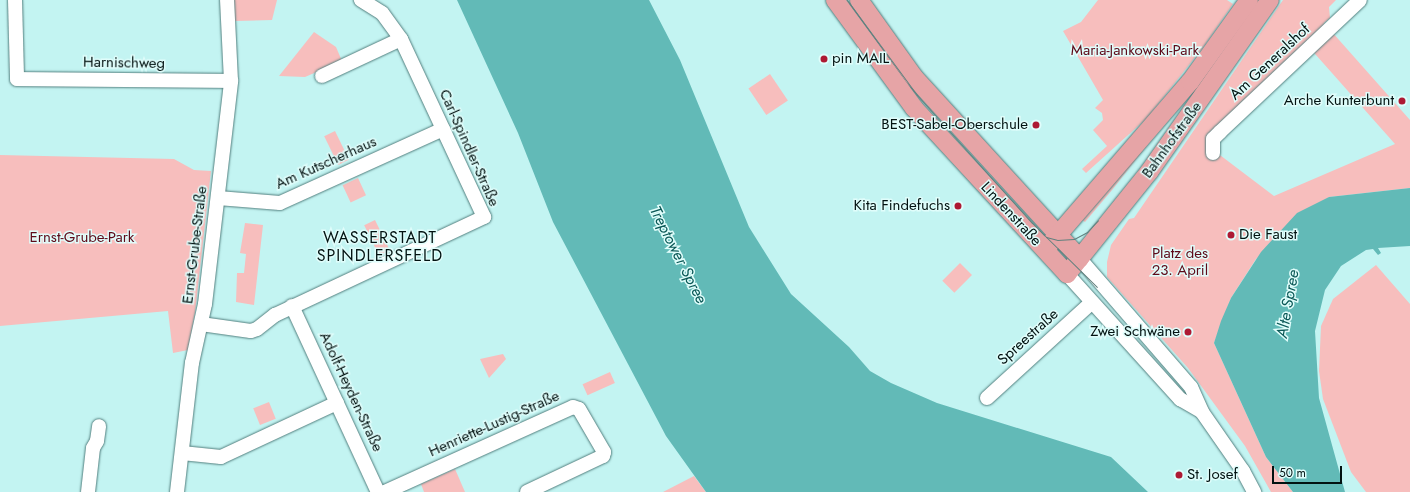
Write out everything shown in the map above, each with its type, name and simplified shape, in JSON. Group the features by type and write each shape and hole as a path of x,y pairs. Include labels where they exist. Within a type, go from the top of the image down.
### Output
{"main road":[{"name":"Lindenstraße","path":"835,0 914,108 1067,274"},
{"name":"Lindenstraße","path":"859,0 914,77 1080,259"},
{"name":"Bahnhofstraße","path":"1067,274 1162,154 1270,0"},
{"name":"Bahnhofstraße","path":"1045,251 1190,82 1243,2"}],"street":[{"name":"Harnischweg","path":"15,0 17,79 231,81"},
{"name":"Ernst-Grube-Straße","path":"176,492 192,363 202,324 231,81 227,0"},
{"name":"Carl-Spindler-Straße","path":"202,324 251,331 292,306 484,217 401,39 382,14 361,0"},
{"name":"Am Generalshof","path":"1213,153 1213,139 1360,0"},
{"path":"322,76 401,39"},
{"name":"Am Kutscherhaus","path":"218,198 280,203 443,128"},
{"name":"Lindenstraße","path":"1080,259 1179,372 1191,388 1202,412 1243,471 1254,492"},
{"name":"Lindenstraße","path":"1067,274 1180,399 1202,412"},
{"name":"Spreestraße","path":"987,398 1092,302"},
{"name":"Adolf-Heyden-Straße","path":"292,306 378,492"},
{"path":"182,453 221,457 337,403"},
{"name":"Henriette-Lustig-Straße","path":"385,492 573,407 579,409 604,452 603,456 527,492"},
{"path":"88,492 93,448 97,442 99,426"}],"green space":[{"path":"233,0 277,0 272,20 234,21"},
{"name":"Maria-Jankowski-Park","path":"1098,0 1227,0 1233,4 1204,46 1147,118 1086,173 1082,169 1107,146 1093,130 1103,120 1102,113 1095,108 1103,100 1063,31 1081,22"},
{"name":"Platz des 23. April","path":"1283,0 1336,0 1329,7 1330,18 1324,23 1410,120 1410,188 1329,197 1256,259 1231,298 1214,343 1266,457 1293,492 1271,492 1245,446 1188,368 1107,277 1107,262 1111,245 1129,219 1134,218","holes":["1308,46 1395,144 1274,196 1208,146"]},
{"path":"314,32 336,47 342,61 305,77 279,76"},
{"path":"770,74 788,101 766,115 748,89"},
{"path":"1198,81 1112,190 1085,222 1082,220"},
{"path":"335,131 349,160 338,165 324,136"},
{"name":"Ernst-Grube-Park","path":"0,155 174,159 194,170 211,171 195,313 188,350 173,353 168,311 0,326"},
{"path":"358,178 366,195 351,202 343,185"},
{"path":"375,220 390,251 379,256 364,225"},
{"path":"245,223 263,225 254,305 236,302 237,273 244,273 246,254 240,253"},
{"path":"960,263 972,275 954,293 942,281"},
{"path":"1376,265 1410,304 1410,492 1366,492 1351,472 1323,399 1319,371 1321,326 1333,299"},
{"path":"503,354 506,359 489,378 480,359"},
{"path":"610,372 615,383 587,395 583,384"},
{"path":"269,402 276,419 260,425 253,408"},
{"path":"455,469 465,492 424,492 421,484"},
{"path":"694,476 706,492 663,492"}],"water":[{"name":"Treptower Spree","path":"457,0 649,0 680,60 749,227 791,294 849,347 870,371 891,383 937,403 1111,457 1148,492 706,492 666,436 553,222 518,133"},
{"name":"Alte Spree","path":"1410,188 1410,246 1378,248 1381,253 1378,255 1373,249 1366,250 1341,266 1325,290 1315,331 1319,398 1345,492 1293,492 1266,457 1214,343 1221,321 1231,298 1261,252 1297,213 1329,197"}],"tram line":[{"path":"847,0 917,95 1032,223 1097,287"},
{"path":"1046,237 1057,240 1074,239 1087,232 1098,220"}],"place":[{"name":"pin MAIL","path":"824,59"},
{"name":"Arche Kunterbunt","path":"1402,101"},
{"name":"BEST-Sabel-Oberschule","path":"1036,125"},
{"name":"Kita Findefuchs","path":"958,206"},
{"name":"Die Faust","path":"1231,235"},
{"name":"Zwei Schwäne","path":"1188,332"},
{"name":"St. Josef","path":"1179,475"}],"district":[{"name":"WASSERSTADT SPINDLERSFELD","path":"380,247"}]}
